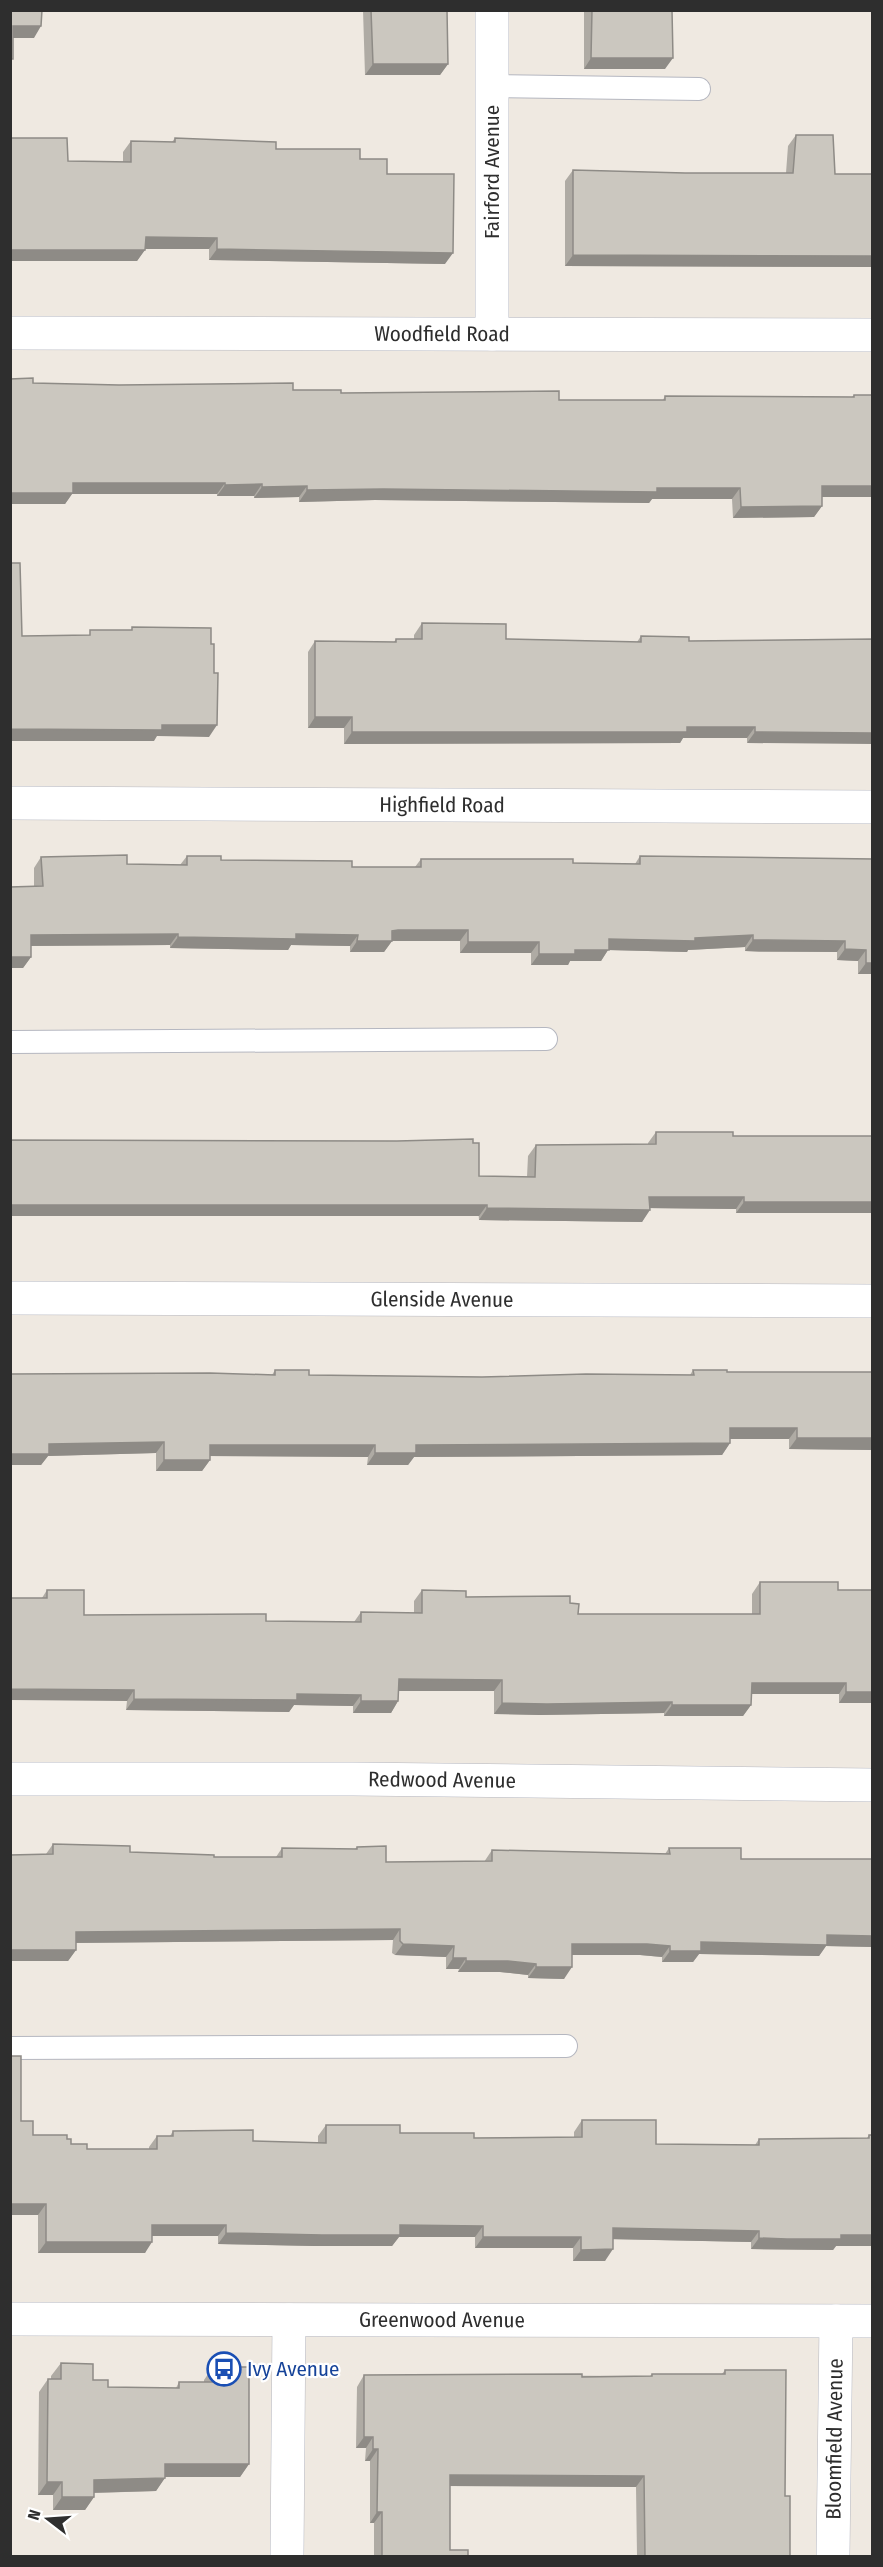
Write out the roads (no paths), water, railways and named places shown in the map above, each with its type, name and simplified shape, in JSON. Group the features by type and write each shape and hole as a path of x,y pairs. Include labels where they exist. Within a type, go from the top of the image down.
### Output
{"street":[{"name":"Fairford Avenue","path":"492,10 492,334"},
{"name":"Woodfield Road","path":"10,333 873,335"},
{"name":"Highfield Road","path":"10,803 873,807"},
{"name":"Glenside Avenue","path":"10,1298 873,1301"},
{"name":"Redwood Avenue","path":"10,1779 353,1779 873,1785"},
{"name":"Greenwood Avenue","path":"10,2319 873,2321"},
{"path":"287,2556 289,2320"},
{"name":"Bloomfield Avenue","path":"833,2556 836,2321"}],"lane":[{"path":"492,86 699,89"},
{"path":"10,1042 546,1039"},
{"path":"10,2048 566,2046"}],"place":[{"name":"Ivy Avenue","path":"224,2369"}]}
